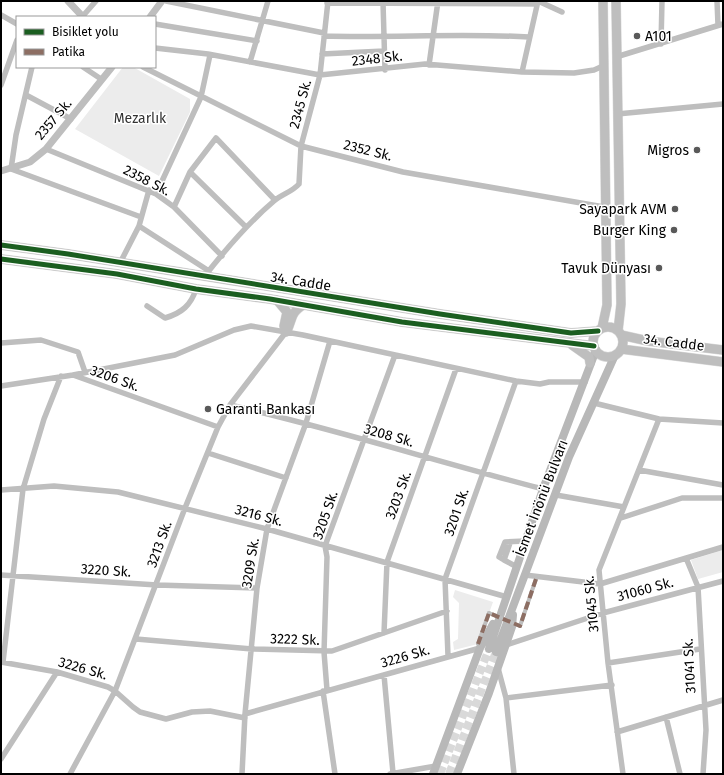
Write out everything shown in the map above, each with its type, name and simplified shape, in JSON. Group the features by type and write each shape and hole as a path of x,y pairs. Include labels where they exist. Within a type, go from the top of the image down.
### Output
{"main road":[{"path":"603,1 606,305 600,330 593,339 595,348 605,357 618,352 623,340 620,333 621,304 616,1"},
{"name":"34. Cadde","path":"1,245 206,274 440,314 571,333 600,330"},
{"name":"34. Cadde","path":"1,259 117,274 196,289 303,304 402,322 568,342 595,348"},
{"path":"277,300 290,313"},
{"path":"286,332 284,326 290,313 303,304"},
{"path":"600,330 611,328 620,333"},
{"name":"34. Cadde","path":"620,333 648,341 723,350"},
{"path":"568,342 583,351 588,356 590,363"},
{"name":"İsmet İnönü Bulvarı","path":"595,348 585,382 543,489 525,541 505,601 493,651 525,575 569,457 618,352"},
{"name":"34. Cadde","path":"618,352 723,362"},
{"path":"457,774 512,627 516,597"},
{"path":"434,770 479,646 505,601"}],"street":[{"path":"68,1 82,16"},
{"path":"84,16 96,1"},
{"path":"151,16 162,1"},
{"path":"166,1 324,35 383,38 480,34 530,37"},
{"path":"250,62 268,1"},
{"path":"662,1 662,44"},
{"path":"616,57 720,25 717,1"},
{"path":"328,2 538,2 562,12"},
{"name":"2345 Sk.","path":"275,200 295,189 299,184 301,146 320,75 328,2"},
{"path":"429,64 438,2"},
{"path":"522,72 538,2"},
{"path":"383,3 385,70"},
{"path":"1,16 16,24"},
{"path":"156,24 257,41"},
{"path":"1,85 16,43"},
{"name":"2348 Sk.","path":"156,48 210,55 320,75 385,70 429,64 522,72 574,73 594,70 603,66"},
{"path":"322,54 384,51"},
{"path":"156,194 200,97 210,55"},
{"path":"32,68 16,135 11,169 142,217"},
{"path":"84,68 101,79"},
{"name":"2357 Sk.","path":"1,171 30,162 46,149 111,68"},
{"name":"2352 Sk.","path":"145,68 200,97 301,146 403,172 604,207"},
{"path":"26,95 71,119"},
{"path":"617,114 723,104"},
{"path":"139,226 206,274 246,227 275,200 225,145 216,138 190,172 174,208"},
{"name":"2358 Sk.","path":"46,149 156,194 174,208 222,256"},
{"path":"190,172 246,227"},
{"path":"120,263 139,226 149,190"},
{"path":"147,306 165,318 174,315 184,310 193,300 196,289"},
{"path":"73,375 175,355 234,330 251,326 330,341 516,381 540,384 549,382 585,382"},
{"name":"3213 Sk.","path":"70,774 115,691 136,640 185,508 218,427 230,404 286,332"},
{"path":"1,343 41,340 78,352 85,372"},
{"name":"3209 Sk.","path":"242,774 245,716 257,588 267,529 306,422 330,341"},
{"name":"3205 Sk.","path":"335,774 325,691 324,652 327,557 325,546 395,356"},
{"name":"3203 Sk.","path":"384,633 387,562 456,369"},
{"name":"3206 Sk.","path":"1,386 73,375 218,427"},
{"path":"2,662 14,576 23,489 44,419 61,376"},
{"name":"3201 Sk.","path":"448,656 445,579 516,381"},
{"path":"594,403 660,419 723,423"},
{"name":"3208 Sk.","path":"230,404 306,422 364,441 482,474 543,489"},
{"name":"31045 Sk.","path":"623,774 608,663 599,570 660,419"},
{"path":"208,453 286,478"},
{"path":"639,470 723,485"},
{"name":"3216 Sk.","path":"1,490 54,486 118,492 267,529 387,562 445,579 505,601"},
{"path":"556,495 624,507"},
{"path":"620,518 682,498 723,498"},
{"path":"517,567 504,560 510,543 525,541"},
{"path":"525,575 600,584 723,547"},
{"name":"31041 Sk.","path":"686,558 698,587 700,649 706,730 703,774"},
{"name":"3220 Sk.","path":"1,576 157,585 257,588"},
{"path":"479,646 489,614 520,626 536,576"},
{"name":"31060 Sk.","path":"506,645 603,613 723,581"},
{"name":"3222 Sk.","path":"136,640 252,650 324,652 332,651 447,611"},
{"name":"3226 Sk.","path":"2,662 57,672 115,691 132,708 140,712 166,719 192,712 210,711 245,716 479,646"},
{"path":"608,663 700,649"},
{"path":"497,668 506,698 514,774"},
{"path":"1,759 57,672"},
{"path":"384,675 391,773 434,770"},
{"path":"506,698 612,685"},
{"path":"617,732 723,700"},
{"path":"666,717 680,774"}],"green space":[{"name":"Mezarlık","path":"122,68 135,68 190,99 190,112 159,176 75,129"},
{"path":"723,550 723,572 698,579 691,560"},
{"path":"455,590 493,602 478,644 454,650 453,642 458,639 459,603 453,597"}],"tunnel":[{"path":"440,774 489,649"},
{"path":"449,774 496,652"}],"marked path":[{"path":"478,644 489,613 520,626 537,576"}],"cycle path":[{"path":"1,245 68,254 440,314 571,333 598,331"},
{"path":"1,259 117,274 196,289 270,299 402,322 594,346"}],"place":[{"name":"A101","path":"637,36"},
{"name":"Migros","path":"697,150"},
{"name":"Sayapark AVM","path":"675,209"},
{"name":"Burger King","path":"674,230"},
{"name":"Tavuk Dünyası","path":"659,268"},
{"name":"Garanti Bankası","path":"208,409"}]}
